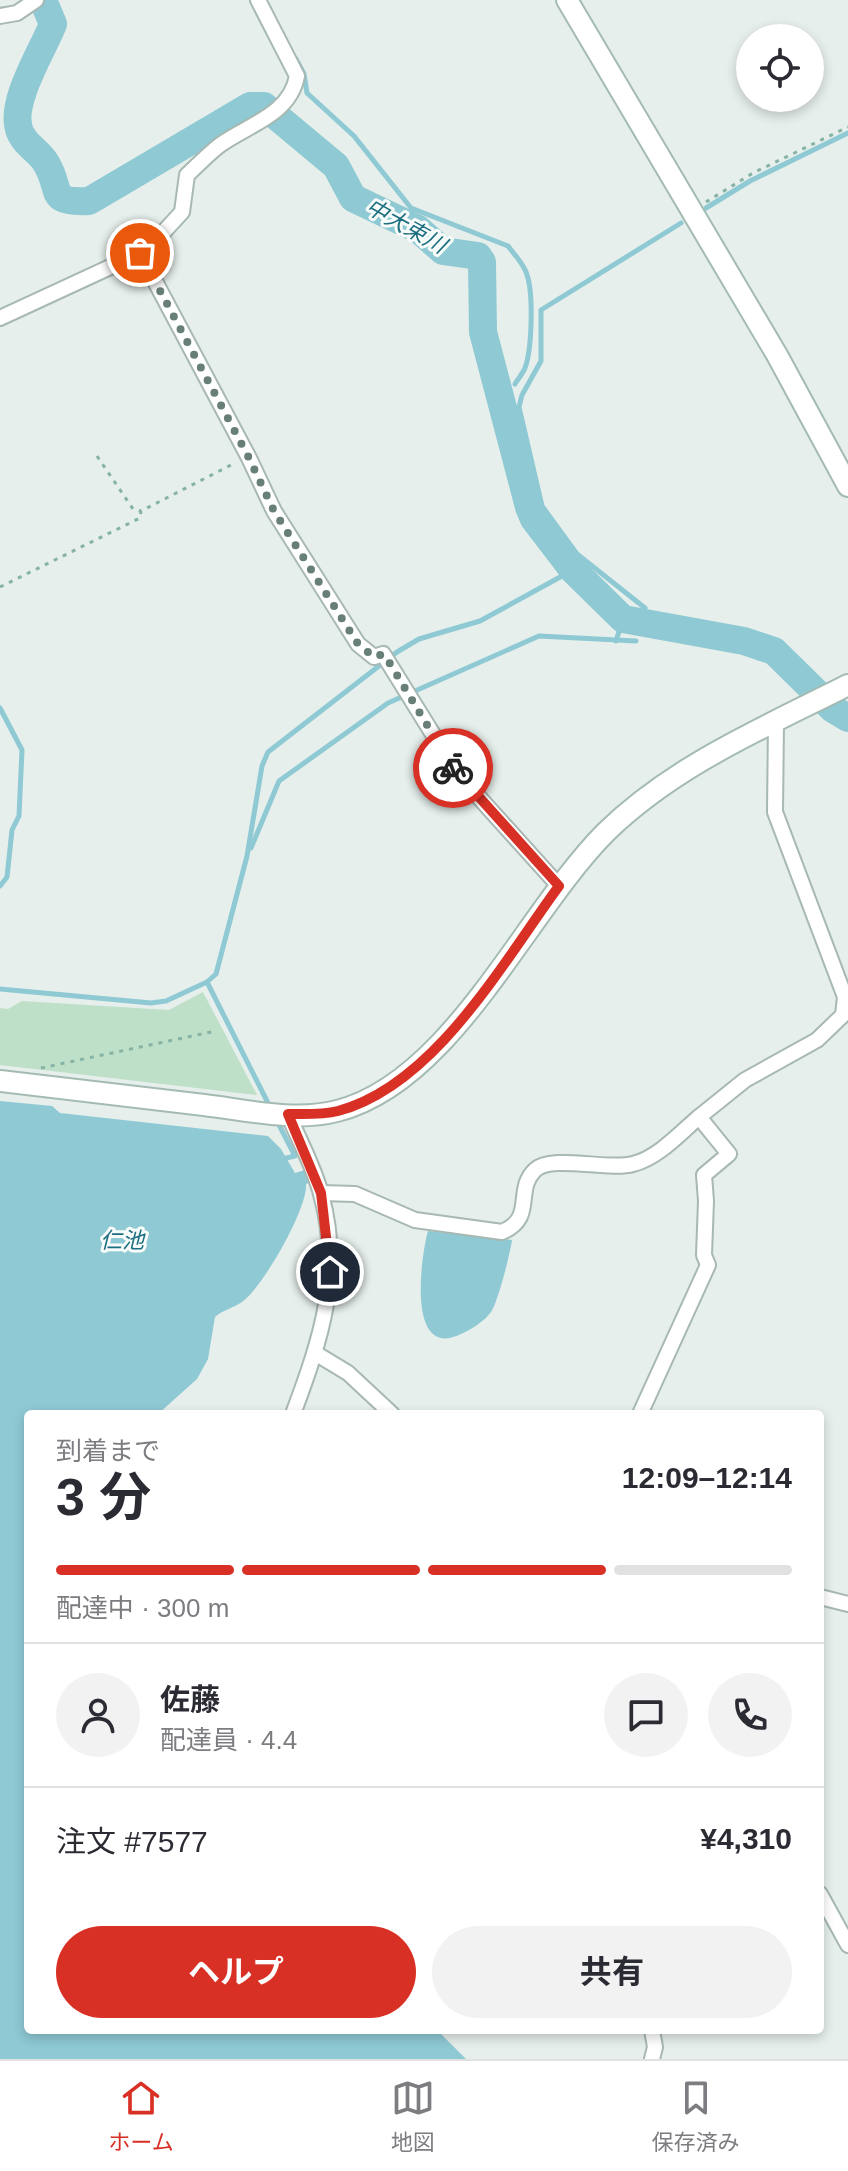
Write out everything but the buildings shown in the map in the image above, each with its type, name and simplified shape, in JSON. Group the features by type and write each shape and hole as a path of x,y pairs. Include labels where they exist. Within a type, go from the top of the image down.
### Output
{"street":[{"path":"0,16 17,13 36,0"},
{"path":"0,318 140,253 178,219 185,205 187,175 219,146 273,114 296,83 297,76 258,0"},
{"path":"567,0 777,355 848,486"},
{"path":"140,253 274,511 358,644 374,657 383,654 457,773 559,886"},
{"path":"0,1081 279,1114 338,1111 365,1100 397,1081 428,1056 457,1024 559,886 605,833 649,794 692,765 843,688"},
{"path":"321,1193 355,1194 415,1220 502,1232 514,1227 522,1215 527,1184 535,1170 547,1163 614,1168 637,1163 663,1147 745,1080 817,1040 843,1015 845,997 775,812 776,722"},
{"path":"279,1114 321,1193 330,1255 330,1289 315,1353 294,1410"},
{"path":"642,1410 708,1265 704,1255 704,1175 729,1154 699,1117"},
{"path":"315,1353 348,1373 388,1410"},
{"path":"824,1598 848,1604"},
{"path":"824,1901 848,1945"},
{"path":"652,2059 655,2047 653,2034"}],"path":[{"path":"690,211 753,173 848,127"},
{"path":"97,456 133,509 141,511 214,471 249,458"},
{"path":"0,587 140,518 141,511"},
{"path":"29,1070 216,1031"}],"green space":[{"path":"203,992 257,1095 0,1065 0,1008 8,1009 22,1001 169,1010"}],"water":[{"name":"仁池","path":"0,1101 52,1106 60,1113 268,1136 281,1149 295,1173 305,1170 311,1182 306,1184 300,1210 283,1246 261,1281 242,1302 215,1317 208,1359 197,1379 162,1410 24,1410 24,2034 441,2034 466,2059 0,2059"},
{"path":"428,1231 512,1240 491,1312 469,1330 444,1338 432,1333 421,1302 422,1261"}],"waterway":[{"name":"中大束川","path":"43,0 53,24 23,90 17,118 21,134 46,163 61,197 89,201 250,106 264,106 336,166 353,198 418,229 443,251 478,256 482,262 483,332 529,507 534,519 573,570 623,619 744,641 774,651 833,709 848,718"},
{"path":"296,59 304,74 307,93 354,136 411,208 508,246 520,261 529,281 531,320 527,359 515,384"},
{"path":"706,208 750,181 848,133"},
{"path":"645,608 577,554 542,506 519,407 522,395 541,361 541,310 681,223"},
{"path":"270,1107 207,982 216,974 247,856 262,766 268,752 397,652 419,639 480,621 573,570"},
{"path":"616,641 623,619"},
{"path":"251,848 279,781 388,703 539,636 636,641"},
{"path":"0,708 22,750 19,816 12,830 7,877 0,886"},
{"path":"0,989 151,1003 166,1001 207,982"},
{"path":"276,1119 295,1156 282,1159"}],"way so far":[{"path":"140,253 274,511 303,560 309,563 358,644 374,657 383,654 389,662 453,768"}],"route":[{"path":"330,1272 321,1193 288,1114 338,1111 365,1100 397,1081 428,1056 457,1024 559,886 453,768"}]}
